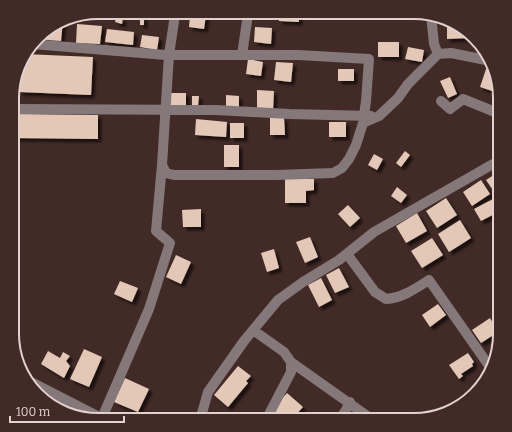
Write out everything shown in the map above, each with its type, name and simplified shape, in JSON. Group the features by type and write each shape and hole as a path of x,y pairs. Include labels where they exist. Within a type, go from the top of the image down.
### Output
{"street":[{"path":"106,413 149,309 170,243 156,231 169,55 174,19"},
{"path":"242,55 247,19"},
{"path":"432,21 434,44 438,54"},
{"path":"40,45 169,55 298,56 369,59 364,115"},
{"path":"162,165 166,173 174,175 276,175 333,172 342,168 349,159 356,145 363,124 379,116 398,98 408,84 438,54 451,53 483,59"},
{"path":"441,100 450,109 463,99 493,111"},
{"path":"19,109 216,110 289,114 379,116"},
{"path":"202,413 208,392 244,341 278,300 347,254 374,232 493,164"},
{"path":"347,254 375,292 386,300 395,299 413,291 429,280 487,363"},
{"path":"253,330 284,352 290,362 291,372 270,413"},
{"path":"290,362 364,413"},
{"path":"38,385 91,412"},
{"path":"344,413 350,402"}],"building":[{"path":"116,19 123,19 122,24 115,22"},
{"path":"140,19 144,19 144,25 140,25"},
{"path":"190,19 205,19 204,29 189,27"},
{"path":"279,19 299,19 299,22 279,21"},
{"path":"77,24 102,26 100,44 76,43"},
{"path":"447,26 458,32 465,38 447,39"},
{"path":"62,27 61,41 45,40"},
{"path":"255,27 272,28 271,44 254,42"},
{"path":"107,29 134,32 133,45 105,42"},
{"path":"142,35 159,37 157,50 140,47"},
{"path":"378,42 399,42 399,57 378,57"},
{"path":"408,47 424,50 422,62 405,59"},
{"path":"32,54 93,57 91,95 20,92 23,72"},
{"path":"248,59 263,62 261,76 246,74"},
{"path":"276,62 293,63 291,82 274,80"},
{"path":"338,69 354,69 354,81 338,81"},
{"path":"486,69 488,70 493,91 480,87"},
{"path":"450,77 457,94 448,98 440,81"},
{"path":"257,90 274,91 273,110 257,109"},
{"path":"169,93 186,93 186,107 169,106"},
{"path":"226,95 239,96 239,108 226,108"},
{"path":"192,96 199,96 198,106 192,106"},
{"path":"19,114 98,115 98,139 19,138"},
{"path":"284,117 285,135 270,135 270,118"},
{"path":"196,119 227,122 226,137 195,135"},
{"path":"329,122 346,122 346,137 329,137"},
{"path":"230,123 244,123 244,138 230,138"},
{"path":"224,145 239,145 239,167 224,167"},
{"path":"405,151 410,155 401,167 396,163"},
{"path":"374,154 383,159 377,170 368,165"},
{"path":"493,176 493,190 486,180"},
{"path":"285,179 314,179 314,190 306,191 306,203 285,203"},
{"path":"481,180 490,194 472,206 463,192"},
{"path":"397,187 407,195 401,203 391,196"},
{"path":"446,198 457,215 437,228 426,211"},
{"path":"493,199 493,215 481,221 474,209"},
{"path":"348,205 360,218 350,227 338,214"},
{"path":"201,209 201,227 183,227 182,210"},
{"path":"417,213 427,231 406,243 396,226"},
{"path":"460,220 471,238 449,252 438,234"},
{"path":"310,237 318,257 305,263 296,242"},
{"path":"432,238 443,255 422,268 411,251"},
{"path":"274,249 279,268 267,272 261,253"},
{"path":"176,255 191,262 181,284 166,277"},
{"path":"339,268 349,287 335,293 326,275"},
{"path":"321,278 332,300 319,307 308,285"},
{"path":"120,281 138,288 132,302 114,294"},
{"path":"438,304 446,315 430,327 422,315"},
{"path":"490,318 493,323 493,335 481,343 472,330"},
{"path":"84,349 102,357 89,387 70,379"},
{"path":"48,351 60,358 63,352 70,356 66,361 70,366 64,378 41,364"},
{"path":"468,353 474,362 472,364 473,366 461,374 463,376 459,379 449,365"},
{"path":"238,366 251,376 246,381 248,383 228,407 214,395"},
{"path":"125,378 149,389 138,412 114,402"},
{"path":"287,393 303,407 297,413 270,412"}]}
